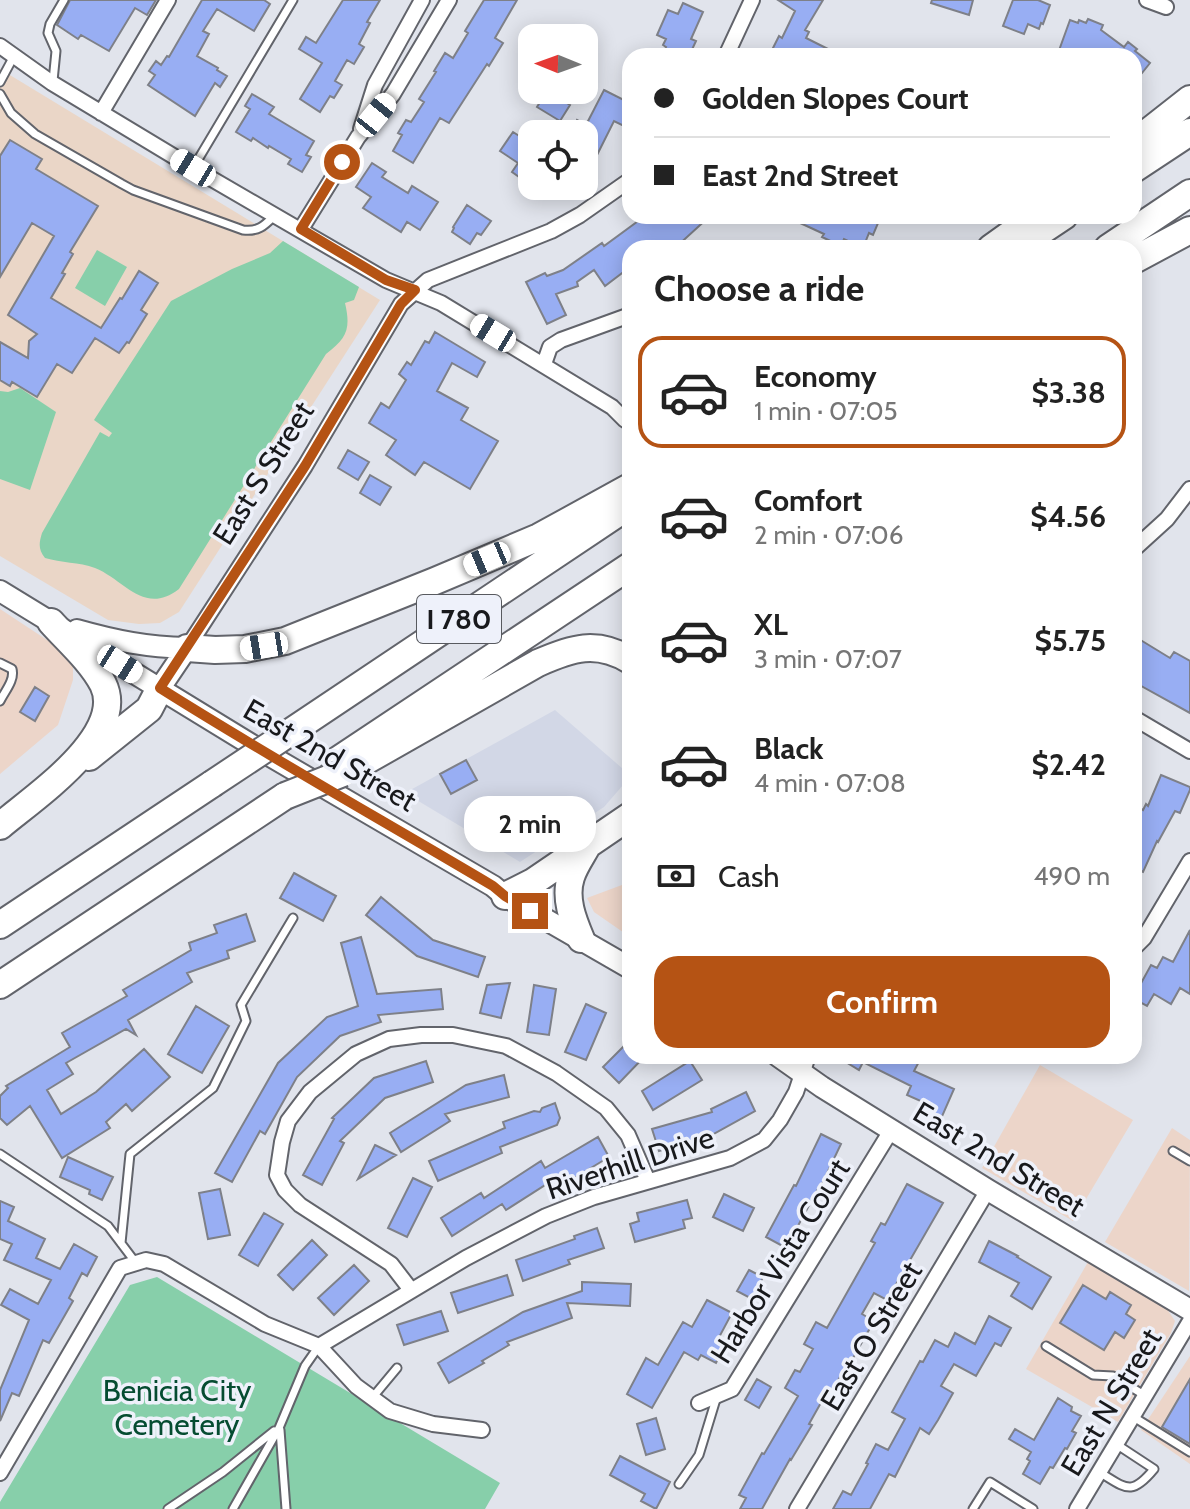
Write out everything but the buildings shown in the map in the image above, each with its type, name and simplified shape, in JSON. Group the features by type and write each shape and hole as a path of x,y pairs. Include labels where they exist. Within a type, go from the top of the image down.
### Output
{"highway":[{"path":"1142,137 1190,99"},
{"path":"1142,164 1190,132"},
{"path":"1120,240 1190,193"},
{"path":"1002,240 1024,224"},
{"path":"1028,240 1052,224"},
{"path":"1142,256 1190,230"},
{"path":"187,648 245,649 285,641 539,537 622,491"},
{"name":"I 780","path":"0,925 622,510"},
{"name":"I 780","path":"339,768 622,572"},
{"path":"0,826 75,763 97,734 106,715 107,697 103,684 51,622"},
{"path":"0,985 285,796 568,650 592,648 622,656"},
{"path":"75,763 91,756 149,709 160,688"},
{"path":"505,896 533,882 622,822"},
{"path":"581,939 573,919 568,891 571,876 588,846"}],"main road":[{"name":"East 2nd Street","path":"1,595 622,963"},
{"path":"51,622 121,642 187,648"},
{"name":"East S Street","path":"160,688 187,648"},
{"name":"East 2nd Street","path":"805,1064 822,1087 1190,1310"}],"street":[{"path":"101,113 168,0"},
{"path":"358,137 375,85 422,0"},
{"path":"301,229 358,137 393,94 449,0"},
{"path":"730,48 752,0"},
{"path":"1147,0 1166,7"},
{"path":"0,46 52,83 193,168 386,280 441,303 544,364 612,407 622,417"},
{"path":"415,290 428,280 551,231 622,186"},
{"name":"East S Street","path":"187,648 305,466 401,304 415,290"},
{"path":"544,364 550,347 561,340 622,318"},
{"path":"1142,542 1167,519 1190,489"},
{"path":"1142,723 1190,751"},
{"path":"1142,940 1190,861"},
{"path":"411,1290 391,1264 300,1205 285,1190 277,1175 288,1121 310,1092 356,1054 389,1039 421,1035 453,1035 506,1046 556,1073 606,1108 628,1135 648,1181"},
{"name":"Riverhill Drive","path":"319,1346 411,1290 546,1216 594,1197 730,1158 764,1140 793,1098 805,1064"},
{"name":"Harbor Vista Court","path":"699,1403 732,1389 892,1129"},
{"name":"East O Street","path":"797,1509 988,1190"},
{"path":"0,1473 120,1268 146,1260 164,1264 265,1324 319,1346 356,1386 390,1411 433,1424 482,1430"},
{"name":"East N Street","path":"1077,1509 1190,1321"}],"lane":[{"path":"52,83 56,51 48,33 64,0"},
{"path":"193,168 293,0"},
{"path":"0,82 14,56"},
{"path":"0,94 11,113 35,134 133,190 243,230 258,230 275,214"},
{"path":"0,663 12,669 13,673 0,701"},
{"path":"121,1243 130,1154 213,1088 246,1021 241,1005 293,918"},
{"path":"1173,1151 1190,1161"},
{"path":"0,1154 108,1226 136,1263"},
{"path":"233,1509 279,1428 305,1366 319,1346"},
{"path":"1046,1346 1093,1375 1113,1376 1144,1395"},
{"path":"372,1398 397,1368"},
{"path":"679,1484 699,1455 717,1396"},
{"path":"1132,1416 1190,1452"},
{"path":"168,1509 223,1472 279,1428"},
{"path":"279,1428 286,1509"},
{"path":"1099,1472 1124,1487 1134,1488 1142,1484 1154,1469 1116,1444"},
{"path":"973,1509 990,1482 1033,1509"}],"shaded area":[{"path":"0,69 380,300 179,612 160,623 108,620 0,556"},
{"path":"0,609 73,657 73,680 58,725 0,774"},
{"path":"555,710 622,768 622,786 604,807 520,862 405,793"},
{"path":"622,885 622,931 594,912 587,898"},
{"path":"1040,1065 1133,1120 1073,1221 982,1168"},
{"path":"1172,1128 1190,1140 1189,1291 1105,1242"},
{"path":"1088,1262 1167,1309 1175,1321 1171,1333 1118,1422 1026,1369"},
{"path":"1190,1356 1190,1464 1141,1430"}],"green space":[{"path":"283,241 359,287 354,300 345,303 348,320 346,332 326,354 179,589 155,599 145,597 95,568 45,558 40,546 42,533 100,432 109,437 112,433 94,420 171,301 270,253"},
{"path":"97,250 127,267 105,306 75,288"},
{"path":"20,388 56,412 30,490 0,479 0,391"},
{"name":"Benicia City Cemetery","path":"157,1277 500,1483 485,1509 0,1509 0,1502 130,1285"}],"route":[{"path":"342,162 301,229 386,280 415,290 401,304 305,466 160,688 530,911"}]}
